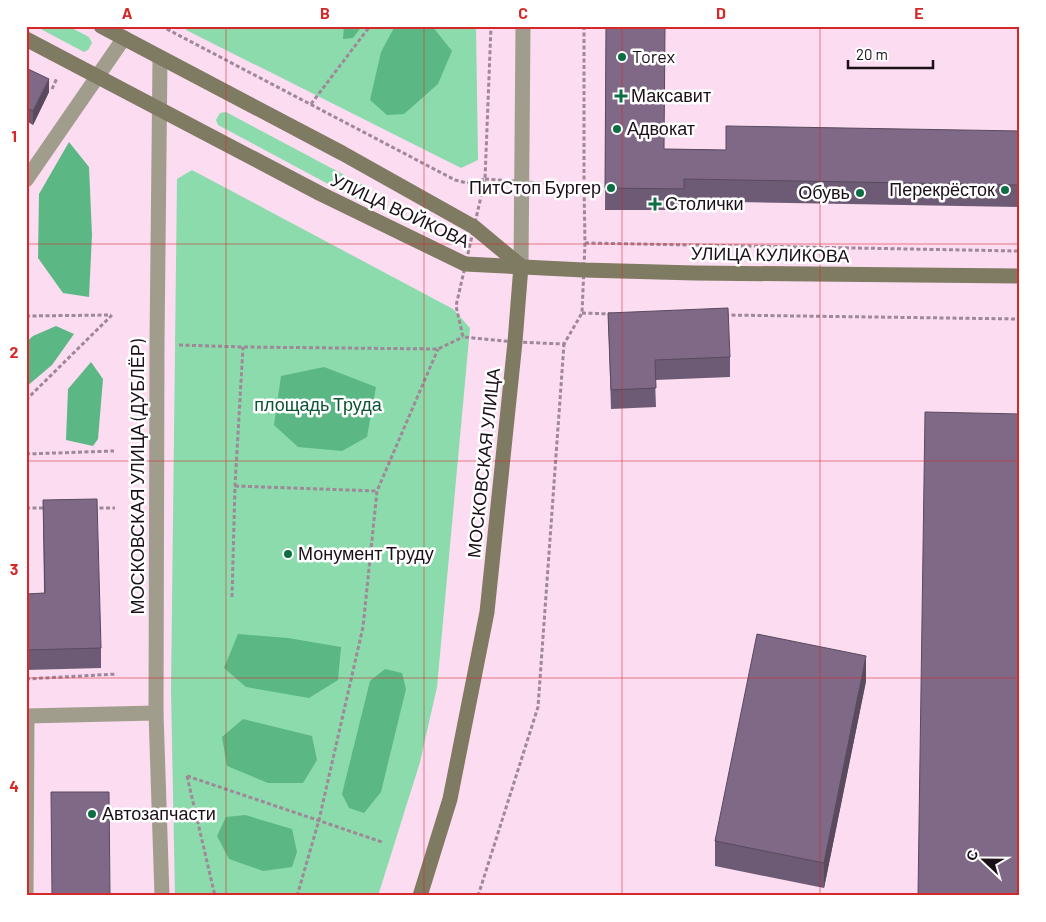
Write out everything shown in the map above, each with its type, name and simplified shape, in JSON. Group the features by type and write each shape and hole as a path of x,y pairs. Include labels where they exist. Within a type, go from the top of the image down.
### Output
{"main road":[{"name":"УЛИЦА ВОЙКОВА","path":"101,26 342,153 474,227 521,266"},
{"name":"УЛИЦА ВОЙКОВА","path":"26,39 321,194 465,264 521,266"},
{"name":"УЛИЦА КУЛИКОВА","path":"521,266 695,273 1020,276"},
{"name":"МОСКОВСКАЯ УЛИЦА","path":"420,896 450,799 487,612 521,266"}],"street":[{"name":"МОСКОВСКАЯ УЛИЦА","path":"521,266 523,26"},
{"path":"26,180 124,38"},
{"name":"МОСКОВСКАЯ УЛИЦА (ДУБЛЁР)","path":"160,58 156,713 162,896"},
{"path":"26,896 26,716 156,713"}],"path":[{"path":"161,26 455,180 467,183 485,179 491,26"},
{"path":"311,104 370,26"},
{"path":"584,26 584,186"},
{"path":"585,243 1020,252"},
{"path":"478,896 538,708 564,344 582,313 584,270"},
{"path":"582,313 612,314"},
{"path":"26,316 112,315 26,400"},
{"path":"721,315 1020,319"},
{"path":"158,344 438,349 463,337"},
{"path":"515,342 564,344"},
{"path":"232,597 235,486 243,347"},
{"path":"298,896 319,820 363,627 377,492 438,349"},
{"path":"26,454 114,451"},
{"path":"235,486 377,492"},
{"path":"26,508 56,508"},
{"path":"85,508 115,508"},
{"path":"26,679 117,674"},
{"path":"214,896 187,776 382,842"}],"green space":[{"path":"35,26 68,26 89,37 92,43 88,50 84,52"},
{"path":"188,26 476,26 478,160 461,168 186,30"},
{"path":"344,26 362,26 353,38 343,39"},
{"path":"395,26 432,26 452,51 438,84 404,114 387,115 370,100 381,52"},
{"path":"226,112 365,186 369,192 365,199 358,200 218,125 216,120 220,113"},
{"path":"69,142 89,167 92,235 89,297 63,293 38,258 39,194"},
{"name":"площадь Труда","path":"192,170 453,309 470,328 437,687 420,762 378,896 175,896 171,691 177,179"},
{"path":"56,326 74,334 52,365 26,387 26,342 33,336"},
{"path":"91,362 103,379 98,439 93,446 66,440 68,389"},
{"path":"324,367 376,387 367,437 342,451 298,447 274,425 281,376"},
{"path":"238,634 288,638 341,647 338,680 309,698 246,687 224,668"},
{"path":"385,669 402,673 406,689 381,792 364,813 349,808 342,794 370,681"},
{"path":"243,719 312,736 317,760 303,783 268,783 227,766 222,737"},
{"path":"245,815 292,829 297,852 292,867 263,871 229,859 217,836 226,817"}],"building":[{"path":"606,26 665,26 664,149 726,150 726,126 1020,131 1020,185 684,179 684,189 605,188"},
{"path":"26,68 49,79 33,111 26,108"},
{"path":"728,308 730,357 655,360 656,388 611,390 608,313"},
{"path":"925,412 1020,414 1020,896 918,896"},
{"path":"97,499 101,648 26,650 26,594 45,593 43,500"},
{"path":"757,634 866,656 824,863 715,841"},
{"path":"51,792 109,792 110,896 52,896"}],"place":[{"name":"Torex","path":"622,57"},
{"name":"Максавит","path":"621,96"},
{"name":"Адвокат","path":"617,129"},
{"name":"ПитСтоп Бургер","path":"611,188"},
{"name":"Перекрёсток","path":"1005,190"},
{"name":"Обувь","path":"860,193"},
{"name":"Столички","path":"655,204"},
{"name":"Монумент Труду","path":"288,554"},
{"name":"Автозапчасти","path":"92,814"}]}
